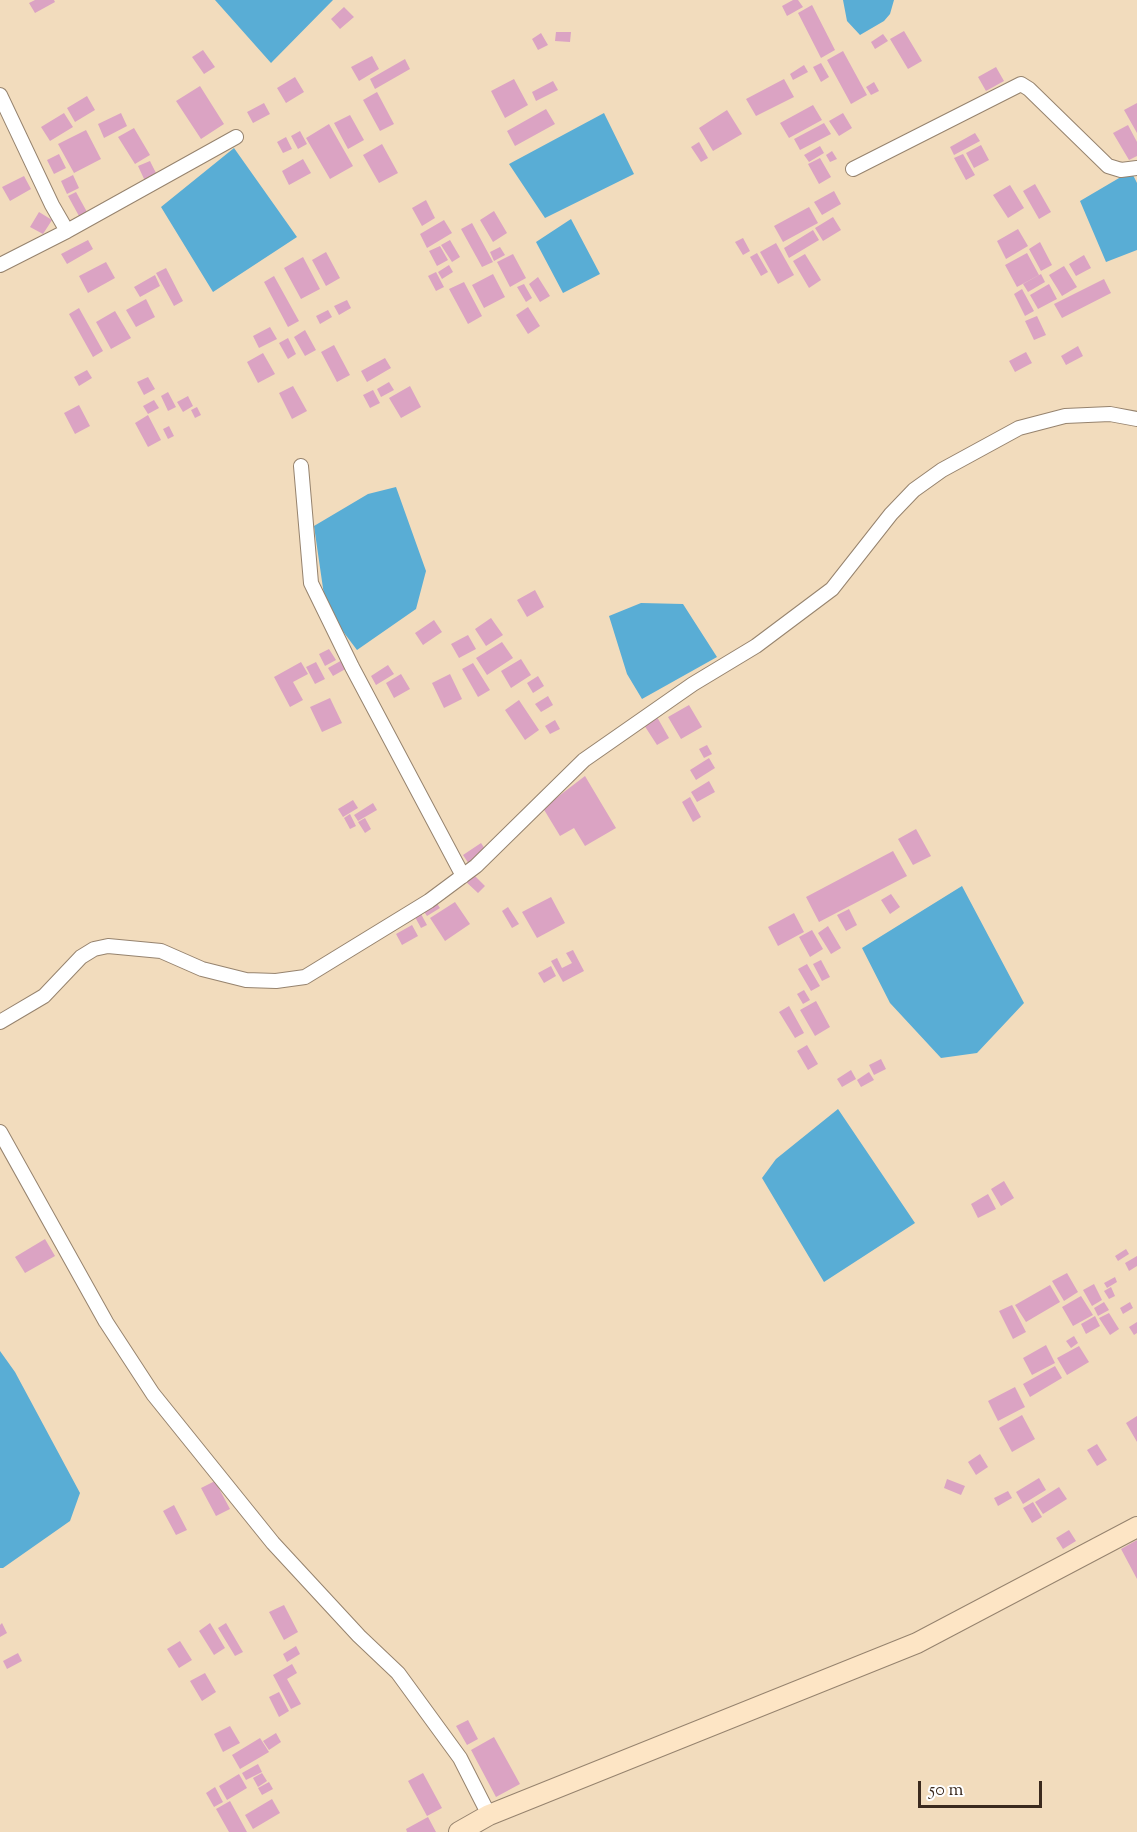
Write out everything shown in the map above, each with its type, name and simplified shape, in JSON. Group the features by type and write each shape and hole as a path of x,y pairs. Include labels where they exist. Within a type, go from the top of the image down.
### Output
{"main road":[{"path":"459,1832 489,1815 917,1643 1137,1527"}],"street":[{"path":"853,169 1021,84 1029,89 1108,166 1121,170 1137,168"},
{"path":"0,95 52,205 67,231"},
{"path":"0,265 67,231 236,137"},
{"path":"0,1022 44,996 81,957 108,946 161,951 202,969 246,980 276,981 305,977 429,901 476,867 584,760 693,684 756,646 832,589 891,514 914,490 942,470 1019,428 1053,419 1065,416 1110,414 1137,419"},
{"path":"301,466 311,583 352,667 463,876"},
{"path":"0,1132 106,1322 153,1394 273,1543 359,1636 398,1673 460,1758 489,1815"}],"water":[{"path":"215,0 333,0 271,63"},
{"path":"843,0 894,0 890,14 884,21 860,35 847,21"},
{"path":"604,113 634,174 545,218 509,164"},
{"path":"234,148 297,237 213,292 161,207"},
{"path":"1131,171 1137,183 1137,250 1106,262 1080,201"},
{"path":"571,219 600,274 563,293 536,242"},
{"path":"396,487 426,571 416,609 357,650 326,609 314,526 368,494"},
{"path":"641,603 683,604 717,657 642,699 627,674 609,616"},
{"path":"962,886 1024,1003 977,1053 941,1058 890,1003 862,948"},
{"path":"838,1109 915,1223 824,1282 762,1178 776,1159"},
{"path":"0,1351 15,1372 80,1493 70,1521 3,1568 0,1568"}],"building":[{"path":"35,0 54,0 55,2 35,13 29,3"},
{"path":"798,0 803,7 787,16 782,6"},
{"path":"812,5 835,50 821,58 798,13"},
{"path":"344,7 354,17 340,29 331,19"},
{"path":"904,31 922,61 908,69 890,39"},
{"path":"556,32 571,32 570,42 555,41"},
{"path":"541,33 548,45 538,50 532,39"},
{"path":"883,34 888,41 875,49 871,42"},
{"path":"203,50 215,67 204,74 192,57"},
{"path":"843,51 867,95 851,104 827,60"},
{"path":"372,56 379,69 359,81 351,67"},
{"path":"405,59 410,69 375,89 370,79"},
{"path":"821,63 829,77 821,82 813,67"},
{"path":"804,65 808,72 793,80 790,74"},
{"path":"996,67 1004,81 986,91 978,77"},
{"path":"295,77 304,92 286,103 277,88"},
{"path":"514,79 528,105 505,118 491,91"},
{"path":"784,79 794,97 756,116 746,99"},
{"path":"553,81 558,90 536,101 532,92"},
{"path":"874,82 879,91 871,95 866,87"},
{"path":"200,86 224,124 201,139 176,101"},
{"path":"377,92 394,124 380,131 363,100"},
{"path":"87,96 95,110 75,122 67,108"},
{"path":"264,103 270,114 253,123 247,112"},
{"path":"1137,103 1137,133 1124,110"},
{"path":"813,105 822,120 789,138 780,123"},
{"path":"546,109 555,124 515,146 507,131"},
{"path":"727,110 742,134 713,151 699,128"},
{"path":"64,113 73,127 50,141 41,127"},
{"path":"121,113 127,126 104,138 98,124"},
{"path":"843,113 852,128 839,136 829,121"},
{"path":"350,115 364,140 348,149 334,123"},
{"path":"824,123 831,134 800,150 794,139"},
{"path":"329,124 353,166 330,179 306,138"},
{"path":"1128,125 1137,142 1137,156 1129,160 1113,133"},
{"path":"134,128 150,155 135,164 118,137"},
{"path":"86,130 101,159 74,173 58,144"},
{"path":"300,131 307,144 298,149 291,136"},
{"path":"975,133 980,141 954,155 950,147"},
{"path":"286,137 292,149 283,153 277,142"},
{"path":"699,142 708,158 701,162 691,147"},
{"path":"382,144 398,173 379,183 363,155"},
{"path":"981,145 989,160 974,168 966,153"},
{"path":"820,146 824,153 809,162 804,155"},
{"path":"832,151 837,159 830,162 826,155"},
{"path":"59,154 66,168 54,174 47,160"},
{"path":"963,154 975,175 966,180 954,158"},
{"path":"820,158 831,177 819,184 808,164"},
{"path":"303,159 311,173 289,185 282,171"},
{"path":"150,161 157,175 145,181 138,166"},
{"path":"73,175 79,188 67,194 61,181"},
{"path":"24,176 31,189 10,201 2,187"},
{"path":"1035,184 1051,212 1039,219 1023,191"},
{"path":"1010,185 1024,208 1008,218 993,195"},
{"path":"834,191 841,204 822,215 814,202"},
{"path":"76,192 87,212 79,216 68,196"},
{"path":"426,200 435,218 422,226 412,208"},
{"path":"809,207 818,223 783,242 774,226"},
{"path":"494,211 507,233 493,242 480,220"},
{"path":"39,212 52,220 43,234 30,227"},
{"path":"833,217 841,230 823,241 815,228"},
{"path":"444,220 452,233 427,248 420,234"},
{"path":"472,223 493,262 482,267 461,229"},
{"path":"1018,229 1028,246 1006,259 997,241"},
{"path":"813,230 819,240 789,258 784,248"},
{"path":"743,238 750,251 743,255 735,242"},
{"path":"88,240 93,249 67,264 61,254"},
{"path":"450,240 460,257 452,262 441,245"},
{"path":"1040,242 1052,265 1041,271 1029,249"},
{"path":"776,243 794,275 778,284 760,252"},
{"path":"440,246 448,260 437,266 429,251"},
{"path":"500,247 505,255 494,261 490,252"},
{"path":"326,252 340,278 326,286 312,260"},
{"path":"757,253 768,272 761,276 750,257"},
{"path":"1027,253 1039,275 1017,287 1005,265"},
{"path":"513,254 526,278 510,287 497,262"},
{"path":"805,254 821,280 809,288 793,261"},
{"path":"1084,255 1091,268 1076,276 1069,264"},
{"path":"303,257 320,289 301,299 284,268"},
{"path":"106,262 115,278 88,293 79,276"},
{"path":"449,265 453,272 442,279 438,272"},
{"path":"1064,266 1077,287 1062,296 1049,275"},
{"path":"166,268 183,301 174,306 156,273"},
{"path":"436,272 444,287 436,291 428,276"},
{"path":"493,274 505,297 484,308 472,285"},
{"path":"1041,274 1045,282 1028,292 1023,284"},
{"path":"155,275 160,286 140,297 134,287"},
{"path":"274,276 299,321 288,327 264,282"},
{"path":"538,277 550,296 540,302 529,284"},
{"path":"1104,279 1111,293 1062,318 1054,304"},
{"path":"464,282 482,316 468,324 449,289"},
{"path":"524,284 532,298 526,302 517,287"},
{"path":"1049,284 1057,299 1038,309 1030,295"},
{"path":"1022,289 1034,311 1025,316 1014,294"},
{"path":"146,299 155,317 136,327 126,310"},
{"path":"347,300 351,308 339,315 334,306"},
{"path":"528,307 540,326 528,334 516,315"},
{"path":"79,308 103,351 93,357 69,314"},
{"path":"328,310 332,317 320,324 316,316"},
{"path":"115,311 131,338 111,349 96,322"},
{"path":"1037,316 1046,335 1034,340 1025,321"},
{"path":"270,327 277,339 259,348 253,336"},
{"path":"305,330 316,350 305,356 294,337"},
{"path":"288,338 296,354 288,359 279,343"},
{"path":"334,345 350,375 337,382 321,352"},
{"path":"1078,346 1083,356 1066,365 1061,356"},
{"path":"1026,352 1032,363 1015,372 1009,361"},
{"path":"263,353 275,374 258,383 247,362"},
{"path":"385,358 391,368 367,382 361,371"},
{"path":"87,370 92,378 79,386 74,377"},
{"path":"148,377 155,389 144,395 137,382"},
{"path":"389,382 394,390 381,397 377,389"},
{"path":"293,386 307,411 292,419 279,393"},
{"path":"410,386 421,407 401,418 389,398"},
{"path":"373,390 380,403 370,408 363,395"},
{"path":"168,392 176,407 168,411 161,396"},
{"path":"188,396 193,406 183,412 177,402"},
{"path":"154,400 159,408 148,414 143,406"},
{"path":"79,405 90,426 75,434 64,413"},
{"path":"197,407 201,415 195,418 191,410"},
{"path":"148,415 161,440 148,447 135,423"},
{"path":"169,426 174,436 168,439 163,429"},
{"path":"535,590 544,607 527,617 517,600"},
{"path":"491,618 503,635 486,646 475,629"},
{"path":"434,620 442,632 423,645 415,633"},
{"path":"468,635 476,649 459,658 451,644"},
{"path":"502,642 513,658 487,675 476,658"},
{"path":"329,649 336,660 325,666 319,654"},
{"path":"344,659 349,667 333,676 328,668"},
{"path":"521,659 531,675 511,688 501,671"},
{"path":"301,662 308,674 293,682 303,700 290,707 274,677"},
{"path":"316,662 325,679 315,684 306,667"},
{"path":"473,663 490,690 478,697 462,669"},
{"path":"388,665 394,674 376,685 371,676"},
{"path":"401,674 410,689 394,698 386,683"},
{"path":"450,674 462,699 444,708 432,683"},
{"path":"538,676 544,686 533,693 527,683"},
{"path":"548,696 553,705 541,712 535,704"},
{"path":"330,698 342,723 322,732 310,707"},
{"path":"519,700 539,730 525,740 505,710"},
{"path":"689,705 702,727 681,739 668,717"},
{"path":"657,717 669,738 657,745 644,725"},
{"path":"555,720 560,729 550,734 545,726"},
{"path":"707,745 712,754 704,758 699,749"},
{"path":"709,758 715,768 696,780 690,770"},
{"path":"585,776 616,828 585,846 574,828 560,836 543,808"},
{"path":"709,781 715,792 697,802 691,792"},
{"path":"690,797 701,817 693,822 682,802"},
{"path":"353,800 358,808 343,817 338,809"},
{"path":"373,803 377,810 358,821 354,815"},
{"path":"350,814 356,826 350,829 344,818"},
{"path":"365,818 371,829 365,833 358,822"},
{"path":"916,829 931,856 913,865 898,839"},
{"path":"481,843 487,852 469,864 463,855"},
{"path":"893,851 907,876 819,922 806,897"},
{"path":"472,873 485,886 478,893 464,880"},
{"path":"891,894 900,907 890,914 881,900"},
{"path":"551,897 565,923 537,938 522,912"},
{"path":"436,902 440,908 427,916 423,910"},
{"path":"455,902 470,924 445,941 430,918"},
{"path":"508,907 519,924 512,928 502,911"},
{"path":"849,909 857,925 846,931 837,915"},
{"path":"794,913 804,932 778,946 768,927"},
{"path":"421,914 427,925 421,928 415,917"},
{"path":"412,925 418,936 402,945 396,934"},
{"path":"828,926 841,948 831,954 818,933"},
{"path":"812,930 823,949 810,957 799,937"},
{"path":"573,950 584,971 563,982 551,961 557,958 562,968 572,963 566,953"},
{"path":"821,960 830,977 822,981 813,964"},
{"path":"807,964 820,986 811,991 798,969"},
{"path":"551,966 556,976 544,983 538,973"},
{"path":"804,990 810,1000 803,1004 797,994"},
{"path":"816,1001 830,1027 815,1036 800,1010"},
{"path":"789,1006 804,1033 795,1038 779,1012"},
{"path":"807,1045 818,1064 808,1070 797,1051"},
{"path":"881,1059 886,1069 874,1075 869,1065"},
{"path":"851,1070 856,1079 842,1087 837,1079"},
{"path":"869,1072 874,1080 861,1087 857,1080"},
{"path":"1004,1181 1014,1198 1001,1206 991,1189"},
{"path":"988,1194 996,1209 978,1218 971,1204"},
{"path":"45,1239 55,1256 25,1273 15,1257"},
{"path":"1126,1249 1129,1254 1118,1261 1115,1256"},
{"path":"1137,1256 1137,1266 1129,1271 1125,1263"},
{"path":"1067,1273 1078,1292 1064,1301 1052,1281"},
{"path":"1115,1277 1117,1282 1107,1288 1104,1283"},
{"path":"1094,1284 1102,1300 1092,1306 1083,1290"},
{"path":"1050,1285 1060,1302 1026,1322 1015,1305"},
{"path":"1111,1287 1115,1296 1109,1299 1104,1291"},
{"path":"1081,1296 1093,1315 1073,1326 1062,1307"},
{"path":"1104,1302 1109,1310 1098,1316 1094,1308"},
{"path":"1130,1302 1133,1308 1123,1314 1120,1308"},
{"path":"1012,1305 1026,1332 1013,1339 999,1311"},
{"path":"1109,1313 1119,1329 1110,1335 1099,1318"},
{"path":"1095,1316 1100,1326 1086,1334 1081,1324"},
{"path":"1137,1322 1137,1333 1134,1335 1129,1327"},
{"path":"1074,1336 1078,1343 1071,1348 1066,1341"},
{"path":"1046,1345 1055,1363 1032,1375 1023,1358"},
{"path":"1079,1346 1089,1362 1067,1375 1057,1358"},
{"path":"1055,1366 1062,1378 1030,1397 1023,1384"},
{"path":"1015,1387 1025,1407 998,1421 988,1401"},
{"path":"1022,1415 1035,1439 1012,1452 999,1428"},
{"path":"1137,1416 1137,1442 1126,1423"},
{"path":"1097,1444 1107,1460 1097,1466 1087,1450"},
{"path":"980,1454 988,1467 976,1475 968,1462"},
{"path":"1039,1478 1046,1490 1023,1504 1016,1492"},
{"path":"947,1479 965,1486 961,1495 944,1488"},
{"path":"215,1481 230,1509 216,1516 201,1488"},
{"path":"1059,1487 1067,1499 1043,1514 1035,1502"},
{"path":"1008,1491 1012,1498 998,1506 994,1498"},
{"path":"1033,1502 1042,1517 1032,1523 1023,1508"},
{"path":"174,1505 187,1530 176,1535 163,1511"},
{"path":"1069,1530 1076,1541 1063,1549 1056,1538"},
{"path":"1137,1540 1137,1579 1121,1549"},
{"path":"284,1605 298,1632 284,1640 269,1612"},
{"path":"2,1623 7,1633 0,1637 0,1625"},
{"path":"210,1623 225,1648 214,1655 199,1631"},
{"path":"226,1623 243,1652 235,1656 218,1628"},
{"path":"180,1641 192,1660 179,1668 167,1649"},
{"path":"296,1646 300,1654 287,1662 283,1654"},
{"path":"18,1653 22,1661 7,1669 3,1661"},
{"path":"292,1664 297,1673 287,1679 301,1704 291,1709 273,1675"},
{"path":"205,1673 216,1692 202,1701 190,1681"},
{"path":"279,1692 289,1711 279,1717 269,1697"},
{"path":"468,1720 478,1739 467,1745 456,1726"},
{"path":"230,1726 240,1743 223,1752 214,1734"},
{"path":"276,1733 281,1742 269,1750 263,1741"},
{"path":"494,1737 520,1784 496,1797 471,1750"},
{"path":"260,1738 269,1752 240,1769 232,1755"},
{"path":"258,1764 262,1772 246,1780 242,1773"},
{"path":"262,1773 267,1781 258,1787 253,1778"},
{"path":"423,1773 442,1808 427,1816 408,1781"},
{"path":"239,1774 247,1788 227,1800 219,1786"},
{"path":"269,1782 273,1789 262,1795 258,1788"},
{"path":"215,1787 223,1802 214,1807 206,1793"},
{"path":"272,1799 280,1813 253,1829 245,1815"},
{"path":"230,1801 247,1832 229,1832 216,1809"},
{"path":"428,1817 436,1832 407,1832 406,1829"}]}
